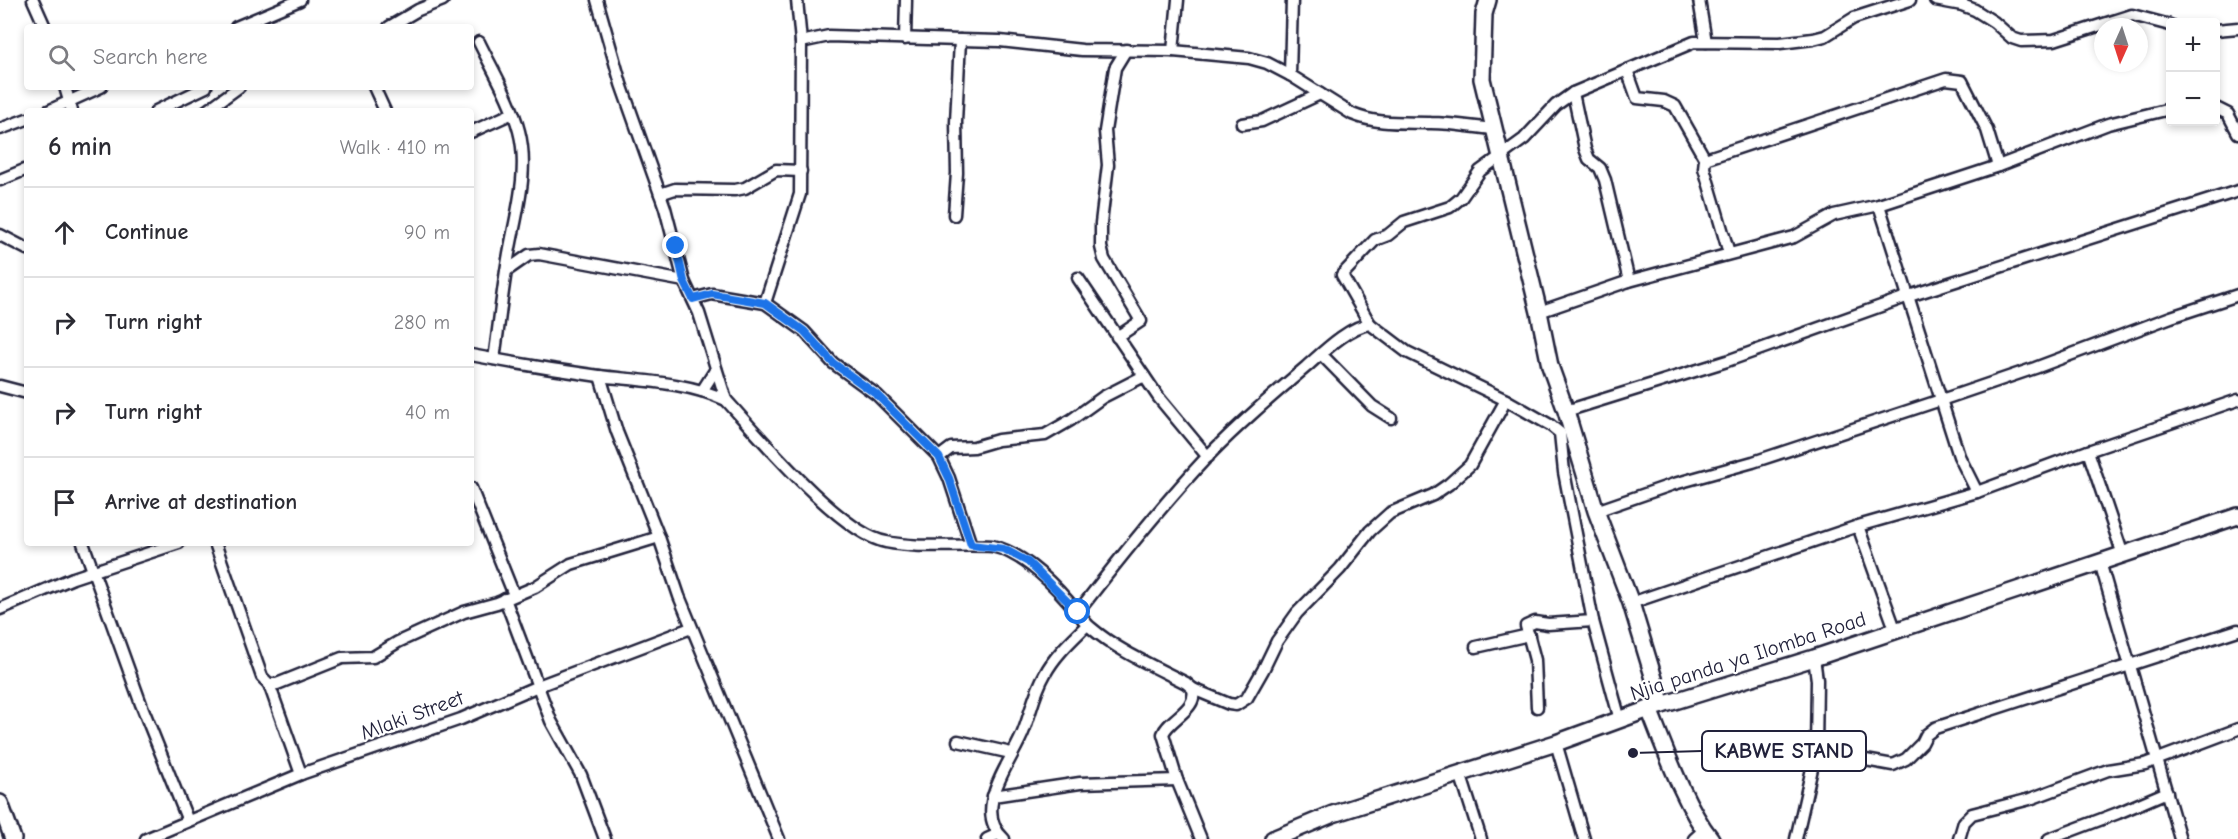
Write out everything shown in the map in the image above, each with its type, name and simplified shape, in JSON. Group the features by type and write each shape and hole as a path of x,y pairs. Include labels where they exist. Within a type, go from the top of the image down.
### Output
{"street":[{"path":"33,0 44,24"},
{"path":"243,24 300,0"},
{"path":"393,24 418,10 444,0"},
{"path":"597,0 621,84 660,194 684,281 693,299 726,400 795,475 863,534 885,542 971,545 1004,549 1028,562 1078,612 1087,625 1125,651 1186,683 1193,689 1229,704 1236,705 1247,698 1277,641 1297,613 1340,569 1370,531 1390,513 1433,495 1470,465 1506,400"},
{"path":"765,303 800,194 801,42 797,0"},
{"path":"905,39 906,0"},
{"path":"1173,51 1178,0"},
{"path":"1290,75 1292,0"},
{"path":"1488,0 1484,14 1482,79 1550,366 1596,511 1631,603 1655,707 1675,773 1703,836"},
{"path":"1699,0 1706,42"},
{"path":"1620,720 1593,621 1564,472 1560,433 1506,400 1416,357 1370,324 1342,274 1375,240 1388,235 1404,222 1450,207 1461,198 1480,171 1524,139 1556,105 1573,93 1679,46 1694,42 1780,43 1813,39 1825,36 1854,18 1910,0"},
{"path":"1935,0 1975,10 1994,22 2012,38 2021,41 2054,40 2133,15 2166,23"},
{"path":"1962,5 1978,0"},
{"path":"882,38 899,28 906,19"},
{"path":"2220,30 2238,28"},
{"path":"801,42 829,36 960,40 1112,52 1173,51 1258,60 1290,75 1352,114 1377,122 1433,123 1492,129"},
{"path":"954,215 957,182 956,122 960,40"},
{"path":"479,42 513,113 524,158 494,359"},
{"path":"1117,337 1141,321 1104,259 1101,247 1101,223 1108,165 1105,131 1115,68 1126,50"},
{"path":"1627,70 1638,98 1664,101 1675,106 1705,159 1704,168 1729,253"},
{"path":"1705,159 1946,79 1962,81 1965,84 1987,130 1998,166"},
{"path":"66,90 71,106 96,90"},
{"path":"162,108 200,90"},
{"path":"210,108 235,90"},
{"path":"375,90 383,108"},
{"path":"1573,93 1589,159 1600,168 1605,180 1629,281"},
{"path":"1242,124 1262,120 1320,94"},
{"path":"1539,312 1629,281 1794,237 1834,214 1879,204 1998,166 2108,124 2166,110"},
{"path":"2220,110 2228,114 2238,133"},
{"path":"474,131 513,113"},
{"path":"0,129 24,120"},
{"path":"0,180 24,170"},
{"path":"660,194 675,189 735,190 745,188 776,170 801,171"},
{"path":"1566,411 1727,361 1909,296 2238,191"},
{"path":"1879,204 1959,456 1977,492"},
{"path":"0,235 24,247"},
{"path":"510,244 534,254 684,281"},
{"path":"506,271 534,254"},
{"path":"1078,278 1144,376 1208,457"},
{"path":"693,299 712,294 765,303 804,331 833,363 877,395 939,457 949,478 971,545"},
{"path":"1596,511 1674,484 1753,462 1941,400 2238,295"},
{"path":"1078,612 1119,559 1208,457 1247,419 1336,341 1370,324"},
{"path":"1321,354 1372,406 1391,418"},
{"path":"474,356 600,376 652,381 702,391 726,400"},
{"path":"702,391 716,369"},
{"path":"600,376 617,432 659,537 691,628 779,839"},
{"path":"939,457 951,448 974,447 998,440 1045,435 1103,397 1144,376"},
{"path":"0,386 24,392"},
{"path":"1631,603 1858,526 1977,492 2238,400"},
{"path":"2088,451 2123,555"},
{"path":"474,497 551,721 580,775 605,839"},
{"name":"Njia panda ya Ilomba Road","path":"1273,839 1333,814 1556,743 1655,707 1814,657 2238,516"},
{"path":"1858,526 1895,629"},
{"path":"269,684 277,684 342,658 373,657 398,642 464,612 535,587 571,564 659,537"},
{"path":"84,546 141,704 188,821"},
{"path":"0,609 73,578 170,546"},
{"path":"215,546 262,676 269,684 301,774"},
{"path":"2100,562 2128,666 2158,758 2180,839"},
{"path":"1537,707 1535,660 1526,626 1534,622 1548,624 1593,621"},
{"path":"987,839 1001,836 992,818 993,796 1011,753 1024,731 1044,674 1057,656 1087,625"},
{"name":"Mlaki Street","path":"146,839 301,774 461,718 691,628"},
{"path":"1816,751 1893,765 1906,759 1922,743 1928,732 1935,728 2238,630"},
{"path":"1476,647 1529,635"},
{"path":"1796,839 1816,751 1817,680 1814,657"},
{"path":"1193,689 1194,697 1191,704 1166,728 1163,734 1177,780 1201,839"},
{"path":"1959,839 1964,822 1972,814 2031,799 2108,770 2142,765 2238,729"},
{"path":"958,741 1011,753"},
{"path":"1556,743 1584,839"},
{"path":"1460,773 1481,839"},
{"path":"993,796 1080,783 1177,780"},
{"path":"2049,839 2167,792"},
{"path":"0,803 13,839"}],"place":[{"name":"KABWE STAND","path":"1633,753"}],"route":[{"path":"676,246 684,281 693,299 712,294 746,298 765,303 785,315 804,331 833,363 877,395 939,457 949,478 971,545 1004,549 1028,562 1078,612"}]}
